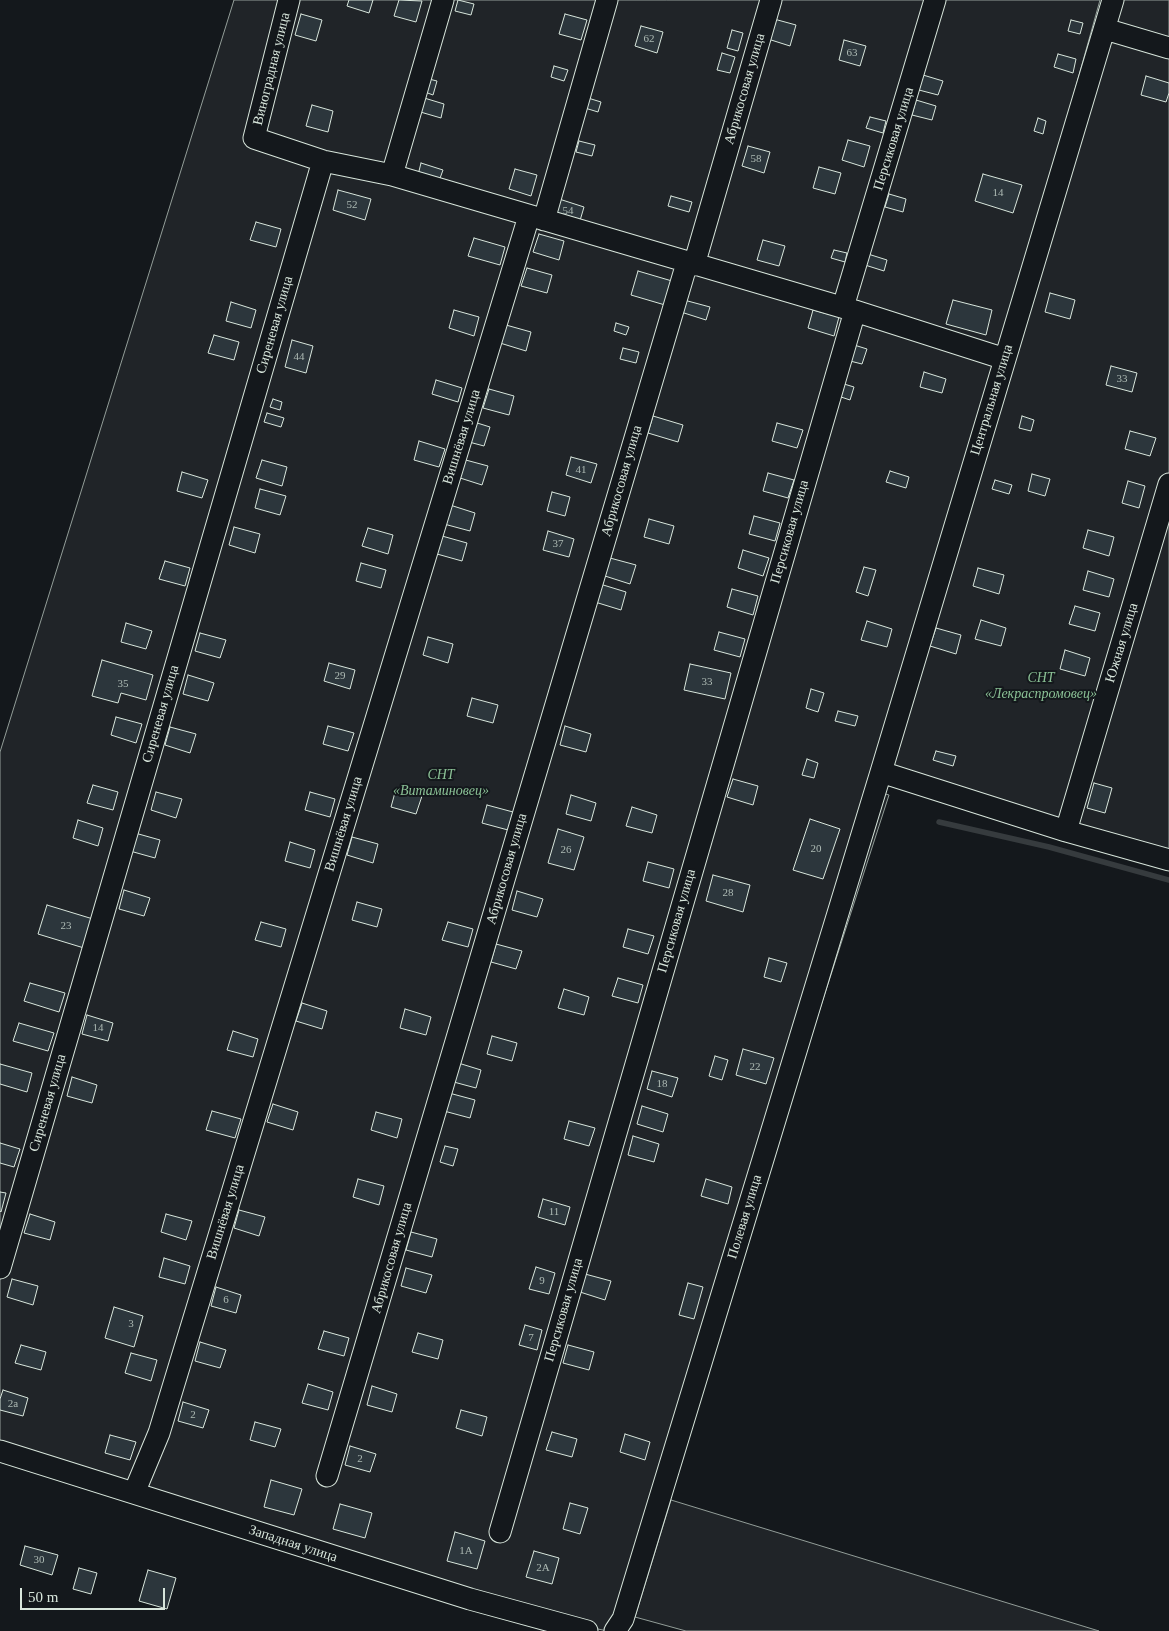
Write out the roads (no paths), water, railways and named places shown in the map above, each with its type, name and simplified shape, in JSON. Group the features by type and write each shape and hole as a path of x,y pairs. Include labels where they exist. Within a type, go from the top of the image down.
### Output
{"street":[{"name":"Виноградная улица","path":"289,0 254,138 323,161"},
{"path":"392,175 443,0"},
{"name":"Вишнёвая улица","path":"134,1493 159,1433 537,218 607,0"},
{"name":"Абрикосовая улица","path":"327,1476 690,264 771,0"},
{"name":"Персиковая улица","path":"500,1532 849,309 935,0"},
{"name":"Центральная улица","path":"871,800 1113,0"},
{"path":"1105,29 1169,48"},
{"path":"323,161 392,175 690,264 849,309 1004,359"},
{"name":"Сиреневая улица","path":"0,1268 323,161"},
{"name":"Южная улица","path":"1066,832 1169,484"},
{"path":"881,772 1066,832 1169,860"},
{"name":"Полевая улица","path":"615,1631 623,1619 871,800"},
{"name":"Западная улица","path":"0,1451 470,1599 587,1631"}],"waterway":[{"path":"939,822 1049,847 1169,880"}],"park label":[{"name":"СНТ «Лекраспромовец»","path":"1041,686"},
{"name":"СНТ «Витаминовец»","path":"441,784"}]}
